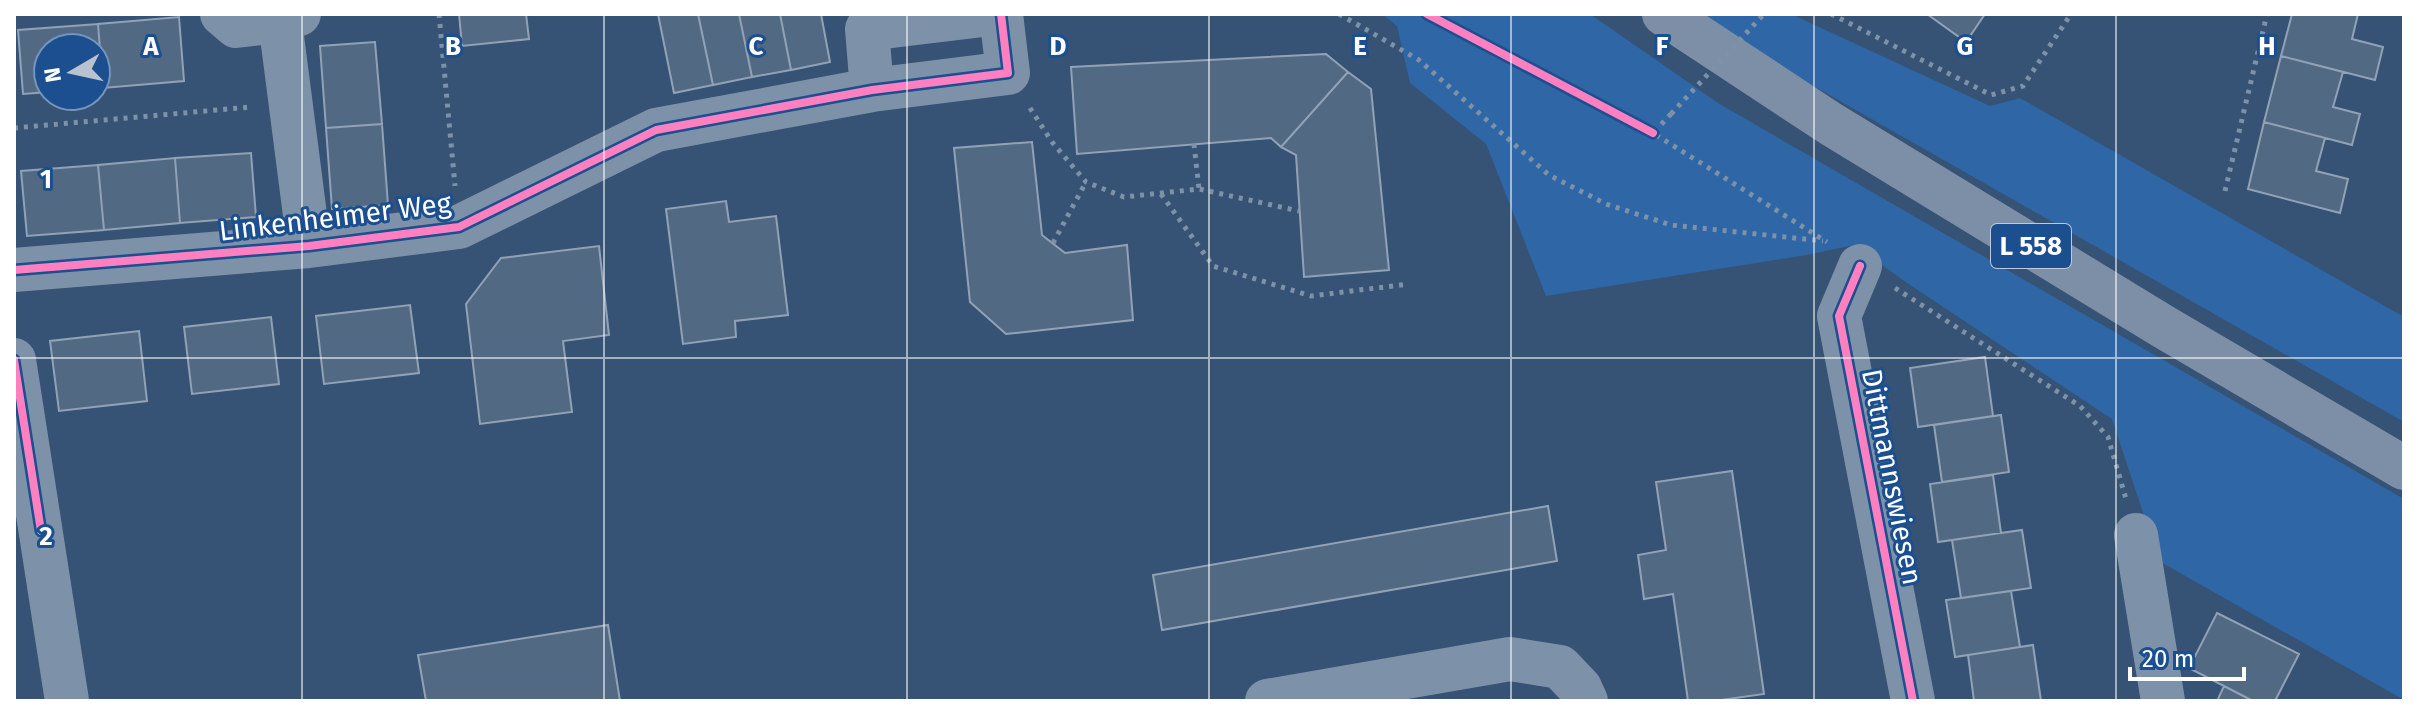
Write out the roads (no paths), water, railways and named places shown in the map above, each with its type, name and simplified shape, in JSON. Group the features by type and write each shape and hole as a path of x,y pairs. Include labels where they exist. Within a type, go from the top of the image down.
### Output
{"main road":[{"name":"L 558","path":"1664,14 1831,124 2164,327 2404,468"}],"street":[{"path":"222,14 236,26 290,18 291,103 309,246"},
{"path":"872,90 866,22 991,14"},
{"name":"Linkenheimer Weg","path":"14,270 309,246 459,227 656,130 872,90 1008,73 1001,14"},
{"name":"Dittmannswiesen","path":"1860,266 1839,316 1913,701"},
{"path":"14,360 67,701"},
{"path":"2136,535 2163,701"},
{"path":"1267,701 1510,659 1560,667 1580,688 1586,701"}]}
